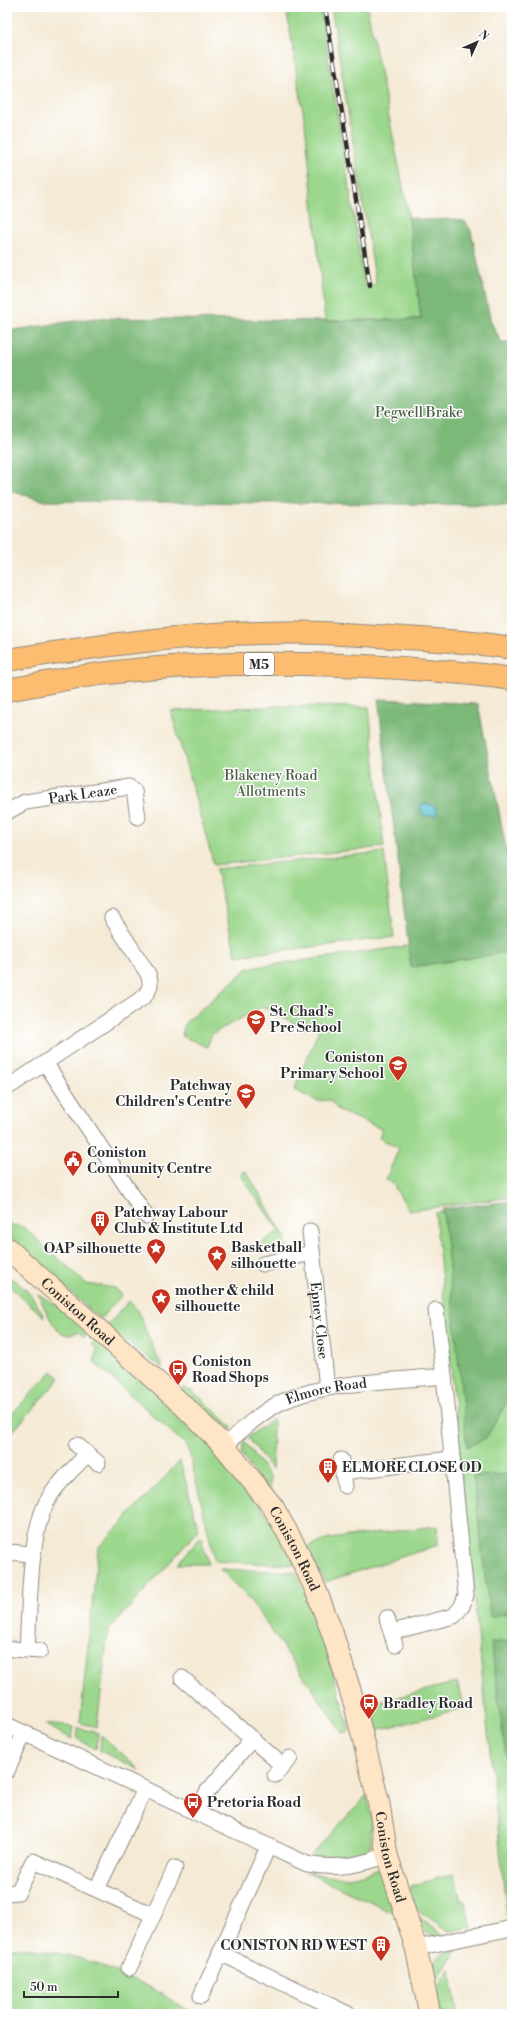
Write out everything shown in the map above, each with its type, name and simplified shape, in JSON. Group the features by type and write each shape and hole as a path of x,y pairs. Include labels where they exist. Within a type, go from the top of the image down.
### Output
{"highway":[{"name":"M5","path":"7,660 75,649 167,639 259,633 336,633 477,643 512,648"},
{"name":"M5","path":"7,690 80,677 170,668 261,664 336,664 477,673 512,679"}],"street":[{"name":"Park Leaze","path":"7,812 25,802 129,787 134,791 138,817"},
{"path":"7,1088 46,1064 144,997 150,990 151,981 148,974 112,918"},
{"path":"46,1064 146,1216"},
{"name":"Epney Close","path":"310,1231 326,1388"},
{"name":"Coniston Road","path":"7,1248 184,1406 224,1446 273,1506 315,1588 332,1632 355,1706 379,1804 387,1855 416,1948 430,2014"},
{"path":"263,1264 312,1253"},
{"path":"391,1632 454,1616 462,1606 466,1595 436,1310"},
{"name":"Elmore Road","path":"224,1446 261,1414 300,1394 326,1388 444,1376"},
{"path":"27,1650 33,1554 39,1519 49,1497 87,1454"},
{"path":"343,1473 451,1459"},
{"path":"7,1552 33,1554"},
{"path":"182,1678 283,1766"},
{"path":"7,1725 307,1864 343,1867 362,1864 387,1855"},
{"path":"7,1771 24,1733"},
{"path":"196,1812 207,1792 252,1739"},
{"path":"97,1889 145,1789"},
{"path":"201,1996 268,1846"},
{"path":"7,1893 18,1892 33,1861 153,1915"},
{"path":"129,1968 175,1868"},
{"path":"416,1948 512,1928"},
{"path":"220,1953 348,2014"}],"green space":[{"path":"286,7 320,7 365,286 376,284 331,7 367,7 409,217 421,319 325,321 305,123"},
{"name":"Pegwell Brake","path":"409,217 427,220 455,219 466,222 471,231 491,322 502,343 512,343 512,505 45,501 7,490 7,331 94,318 325,321 421,319"},
{"path":"378,699 478,704 512,879 512,964 509,952 411,967"},
{"name":"Blakeney Road Allotments","path":"280,706 369,707 384,847 214,865 171,711"},
{"path":"384,852 394,937 236,956 216,869"},
{"name":"Coniston Primary School","path":"408,946 411,967 509,952 512,964 512,1197 409,1211 393,1184 386,1179 399,1148 379,1138 382,1129 339,1111 330,1100 317,1101 294,1090 319,1029 309,1025 304,1028 262,1007 212,1034 207,1047 182,1036 185,1023 248,968"},
{"path":"246,1171 285,1237 287,1252 275,1254 269,1252 261,1243 279,1231 240,1174"},
{"path":"512,1201 512,1394 486,1438 467,1447 443,1209"},
{"path":"512,1202 512,1917 507,1918 435,1213"},
{"path":"7,1225 22,1226 87,1284 115,1288 122,1295 100,1319 7,1234"},
{"path":"7,1276 29,1293 44,1317 7,1284"},
{"path":"38,1294 71,1314 90,1331 84,1337 79,1332 70,1335 59,1331 50,1319"},
{"path":"129,1301 138,1310 149,1339 163,1368 134,1348 107,1326"},
{"path":"97,1338 196,1430 258,1500 295,1565 215,1561 188,1447 96,1364 94,1359 97,1350 91,1344"},
{"path":"52,1371 60,1378 7,1438 7,1419"},
{"path":"183,1387 194,1392 233,1428 224,1431 218,1429 181,1390"},
{"path":"273,1419 272,1470 248,1437"},
{"path":"244,1441 270,1477 271,1496 241,1454"},
{"path":"180,1461 199,1530 108,1631 97,1727 80,1723 98,1548"},
{"path":"512,1474 512,1612 490,1617 473,1476"},
{"path":"437,1526 438,1545 325,1582 306,1548 329,1539"},
{"path":"201,1537 208,1564 177,1564"},
{"path":"220,1569 296,1572 326,1651 350,1731 343,1733 250,1600"},
{"path":"512,1640 512,1780 509,1781 491,1643"},
{"path":"457,1682 464,1708 372,1732 365,1706"},
{"path":"44,1724 74,1727 72,1739"},
{"path":"78,1728 98,1733 96,1749 77,1739"},
{"path":"101,1735 140,1770 100,1751"},
{"path":"367,1795 372,1819 371,1846 364,1851 350,1856 335,1858 311,1855"},
{"path":"381,1869 396,1911 391,1912 305,1872 333,1877 348,1877"},
{"path":"454,1874 461,1900 464,1899 472,1928 449,1931 416,1909 410,1886"},
{"path":"418,1917 445,1936 440,1937 427,1933 421,1926"},
{"path":"7,1948 32,1949 57,1953 105,1967 151,1988 194,2014 7,2014"},
{"path":"457,1949 434,1985 432,1971 435,1961 443,1954"},
{"path":"450,1969 457,2012 440,2014 436,1991"}],"water":[{"path":"422,804 429,804 436,807 437,815 424,816 420,808"}],"railway":[{"path":"325,7 370,286"}],"place":[{"name":"St. Chad's Pre School","path":"256,1036"},
{"name":"Coniston Primary School","path":"398,1082"},
{"name":"Patchway Children's Centre","path":"246,1110"},
{"name":"Coniston Community Centre","path":"73,1177"},
{"name":"Patchway Labour Club & Institute Ltd","path":"100,1237"},
{"name":"OAP silhouette","path":"156,1265"},
{"name":"Basketball silhouette","path":"217,1272"},
{"name":"mother & child silhouette","path":"161,1315"},
{"name":"Coniston Road Shops","path":"178,1386"},
{"name":"ELMORE CLOSE OD","path":"328,1484"},
{"name":"Bradley Road","path":"369,1720"},
{"name":"Pretoria Road","path":"193,1819"},
{"name":"CONISTON RD WEST","path":"381,1962"}]}
